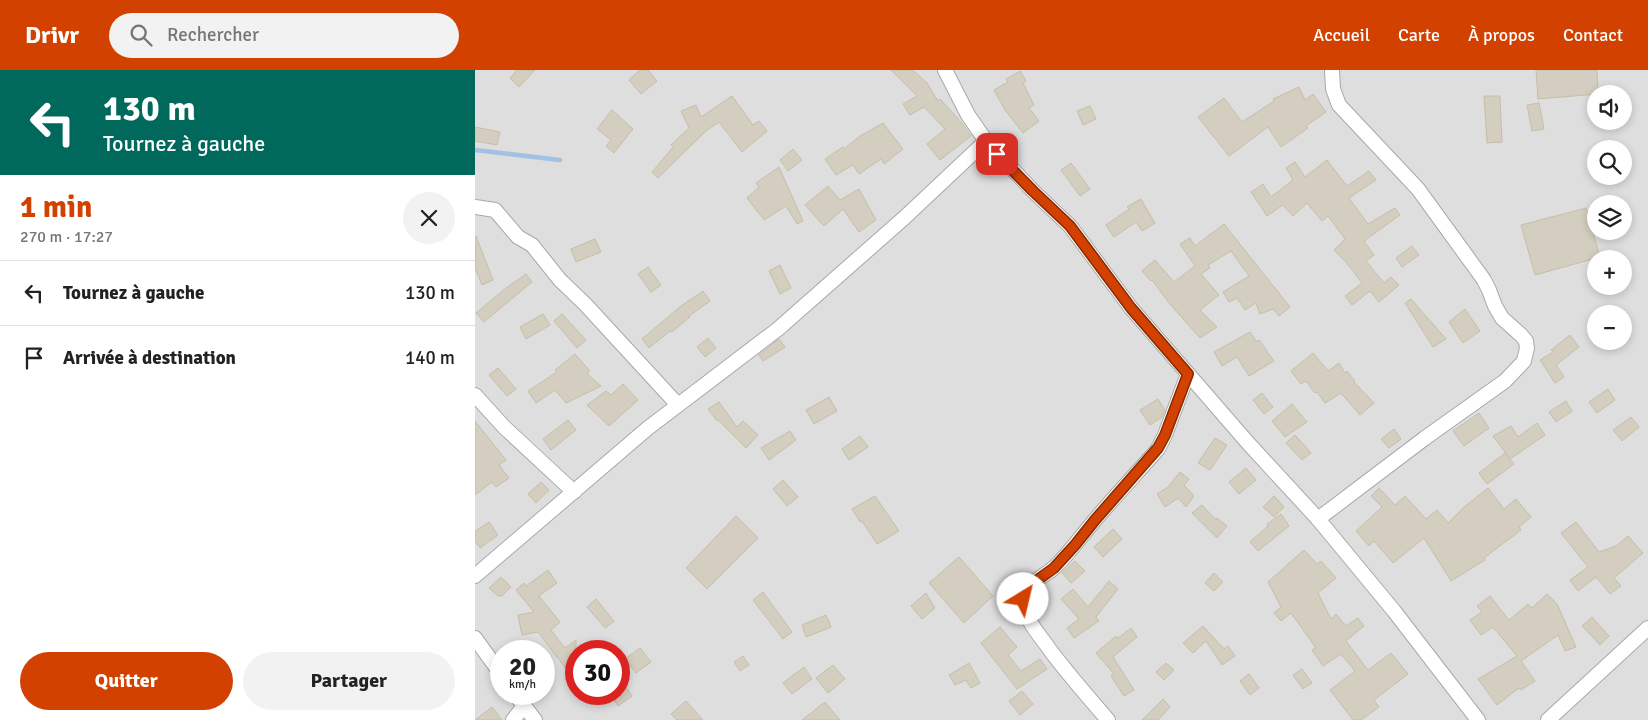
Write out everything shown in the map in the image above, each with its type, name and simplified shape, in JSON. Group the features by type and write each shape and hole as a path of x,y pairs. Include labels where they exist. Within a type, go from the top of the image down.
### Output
{"street":[{"path":"945,70 968,115 986,141 1033,191 1070,226 1131,308 1318,519 1394,611 1478,720"},
{"path":"1318,519 1425,438 1505,381 1525,361 1527,348 1521,335 1502,318 1484,280 1418,188 1339,105 1333,89 1332,70"},
{"path":"475,576 648,428 778,329 986,141"},
{"path":"475,207 495,210 518,237 532,245 560,280 585,304 678,405"},
{"path":"1108,720 1066,672 1036,632 1029,619 1023,599 1026,590 1054,568 1158,448 1165,435 1188,374"},
{"path":"475,395 504,428 574,492"},
{"path":"1549,720 1648,628"},
{"path":"475,638 490,659"},
{"path":"513,720 525,706 535,720"}],"shaded area":[{"path":"475,70 1648,70 1648,720 475,720"}],"building":[{"path":"517,70 535,70 519,87 510,78"},
{"path":"640,70 648,70 657,81 641,94 629,80"},
{"path":"891,70 913,70 927,83 938,101 940,99 971,136 940,160 927,144 945,129 924,107 910,115 903,104 917,96"},
{"path":"1536,70 1597,70 1598,85 1587,85 1587,95 1538,99"},
{"path":"1020,71 1026,81 1023,83 1034,105 1029,108 1039,121 1023,133 1005,110 994,90 1008,82 1006,79"},
{"path":"1299,87 1305,100 1313,94 1326,112 1306,126 1308,128 1281,147 1268,127 1229,156 1198,117 1224,98 1242,122 1274,101 1273,99"},
{"path":"732,96 753,125 759,121 767,131 742,152 719,122 707,130 658,178 652,172 673,147 671,145 689,128 681,111 696,105 701,117"},
{"path":"1484,96 1500,96 1502,142 1487,143"},
{"path":"1539,103 1544,129 1532,131 1527,105"},
{"path":"1090,106 1096,119 1083,125 1077,111"},
{"path":"612,110 633,129 614,153 606,146 611,140 597,129"},
{"path":"883,123 903,149 884,164 881,159 859,174 853,165 836,175 825,159 843,147 844,149 860,136"},
{"path":"475,127 500,132 497,145 475,141"},
{"path":"793,149 802,160 788,171 780,160"},
{"path":"1327,160 1347,186 1369,171 1376,180 1349,198 1368,224 1395,208 1400,215 1364,241 1374,255 1366,261 1384,283 1391,277 1399,285 1379,302 1370,291 1352,305 1345,296 1362,283 1334,250 1345,239 1328,216 1322,221 1307,203 1293,216 1283,205 1267,216 1251,192 1263,184 1271,197 1293,180 1286,168 1295,162 1305,177"},
{"path":"1071,163 1090,189 1080,196 1061,170"},
{"path":"779,167 803,221 797,224 786,206 764,220 747,198 759,187 756,183"},
{"path":"828,186 840,200 859,189 876,220 859,232 843,209 824,226 805,205"},
{"path":"1141,199 1155,223 1142,231 1136,222 1114,237 1106,225 1129,209 1127,207"},
{"path":"1586,208 1587,240 1595,240 1598,250 1587,250 1587,261 1535,275 1521,225"},
{"path":"1224,224 1290,307 1279,316 1273,309 1260,314 1256,303 1245,310 1237,298 1229,302 1223,292 1249,276 1231,251 1208,265 1210,268 1201,274 1219,295 1200,310 1217,327 1200,338 1169,303 1152,280 1142,271 1155,260 1174,282 1195,266 1180,244 1190,238 1195,246"},
{"path":"476,236 493,280 482,285 475,268"},
{"path":"595,239 601,252 576,262 571,249"},
{"path":"1412,246 1419,255 1402,267 1396,258"},
{"path":"780,265 791,288 780,294 769,271"},
{"path":"648,267 661,285 651,292 638,274"},
{"path":"526,274 532,282 484,322 476,313"},
{"path":"703,291 710,301 649,348 642,339 681,306"},
{"path":"1411,299 1446,339 1433,347 1405,303"},
{"path":"1465,309 1480,331 1463,343 1449,322"},
{"path":"543,314 550,325 526,339 520,327"},
{"path":"562,314 586,340 577,348 554,321"},
{"path":"1250,332 1257,342 1259,340 1274,361 1249,376 1237,357 1222,366 1214,352"},
{"path":"1570,335 1579,347 1556,365 1564,377 1555,383 1540,360 1553,352 1551,350"},
{"path":"708,338 716,348 705,357 697,347"},
{"path":"779,339 785,347 763,361 759,355"},
{"path":"1313,353 1328,371 1339,363 1345,373 1347,371 1354,382 1374,403 1360,415 1341,393 1325,403 1306,381 1301,384 1291,371"},
{"path":"575,354 590,371 587,374 601,386 566,403 555,390 536,403 528,391 557,372 555,370"},
{"path":"498,368 516,389 507,396 489,375"},
{"path":"623,384 638,400 609,426 587,405 606,391 611,395"},
{"path":"1608,389 1615,400 1597,413 1589,402"},
{"path":"1262,393 1273,407 1264,414 1253,400"},
{"path":"829,397 837,411 814,424 806,410"},
{"path":"1158,399 1165,410 1162,417 1150,425 1140,410"},
{"path":"1566,401 1572,411 1556,422 1549,412"},
{"path":"719,402 737,427 743,421 758,435 746,448 717,421 708,409"},
{"path":"1292,404 1307,422 1285,437 1272,421"},
{"path":"1479,413 1489,428 1464,446 1453,431"},
{"path":"1631,417 1639,427 1622,441 1613,430"},
{"path":"568,420 576,430 551,450 543,439"},
{"path":"475,421 506,460 499,465 509,478 496,487 492,482 475,495"},
{"path":"1537,423 1545,435 1510,459 1493,436 1511,426 1518,437"},
{"path":"1394,429 1401,439 1389,448 1381,439"},
{"path":"790,431 796,440 769,460 761,448"},
{"path":"1295,435 1311,453 1302,460 1286,443"},
{"path":"860,436 868,447 849,460 842,449"},
{"path":"1215,438 1227,445 1210,470 1198,463"},
{"path":"1505,453 1514,464 1487,484 1479,473"},
{"path":"1246,468 1256,480 1239,494 1229,482"},
{"path":"1180,472 1189,479 1184,485 1194,496 1186,507 1178,498 1165,507 1157,494 1168,487"},
{"path":"783,480 798,497 787,506 773,489"},
{"path":"541,482 549,490 536,503 528,494"},
{"path":"1379,488 1395,505 1405,496 1426,519 1437,510 1448,523 1464,507 1488,488 1504,509 1516,499 1531,517 1519,527 1521,530 1484,558 1485,560 1451,581 1424,538 1393,563 1374,541 1369,546 1356,531 1382,507 1371,496"},
{"path":"875,496 899,531 877,544 852,509"},
{"path":"1274,496 1284,507 1274,517 1263,507"},
{"path":"1202,505 1216,520 1217,518 1227,526 1217,538 1192,513"},
{"path":"1281,514 1289,526 1258,551 1250,542 1268,526 1267,524"},
{"path":"736,516 758,538 707,589 686,568"},
{"path":"489,522 498,535 480,548 475,541 475,531"},
{"path":"1576,522 1599,552 1616,546 1628,536 1643,553 1614,578 1621,586 1610,594 1596,577 1578,591 1570,580 1588,567 1561,533"},
{"path":"1113,529 1122,539 1103,557 1094,547"},
{"path":"1304,550 1317,564 1321,561 1336,578 1318,593 1331,619 1336,614 1346,626 1358,618 1364,626 1346,641 1368,670 1391,653 1408,674 1374,700 1379,707 1361,720 1353,720 1330,690 1355,671 1341,654 1323,666 1312,650 1316,648 1291,613 1281,621 1274,613 1281,607 1268,582"},
{"path":"959,557 993,596 964,623 929,583"},
{"path":"1075,561 1085,571 1071,583 1062,573"},
{"path":"548,570 557,583 539,596 560,622 551,630 565,648 565,667 555,654 555,640 544,640 538,632 522,635 518,615 534,612 516,590 524,583 526,586"},
{"path":"1214,573 1223,582 1214,591 1205,583"},
{"path":"501,577 511,587 502,596 498,596 489,588"},
{"path":"1109,581 1118,589 1096,617 1099,621 1074,638 1067,628 1079,619 1061,599 1073,589 1088,607"},
{"path":"763,592 792,632 783,639 753,600"},
{"path":"926,593 935,608 922,619 911,606"},
{"path":"1547,594 1557,604 1576,647 1565,651 1558,635 1521,661 1535,681 1521,690 1519,688 1497,705 1478,679 1517,656 1493,627 1481,635 1470,620 1482,612 1477,606 1490,596 1509,620 1528,604 1532,608"},
{"path":"596,599 614,621 605,628 587,607"},
{"path":"826,615 831,627 806,637 802,625"},
{"path":"1592,617 1609,636 1600,645 1582,626"},
{"path":"1203,626 1224,649 1228,646 1235,656 1222,665 1206,641 1193,653 1183,643"},
{"path":"1000,627 1017,647 1008,655 1021,671 1040,659 1047,669 1017,689 981,643"},
{"path":"1131,628 1137,637 1113,657 1134,690 1124,696 1111,676 1114,674 1096,653 1116,636 1118,638"},
{"path":"640,648 651,662 636,673 630,665 630,655"},
{"path":"743,656 749,665 740,671 734,662"},
{"path":"969,663 980,683 971,688 966,680 955,685 949,675"},
{"path":"1166,663 1174,670 1164,680 1156,672"},
{"path":"833,665 845,679 828,693 816,678"},
{"path":"804,667 812,679 792,694 783,683"},
{"path":"1302,669 1312,683 1303,689 1293,675"},
{"path":"1249,674 1259,688 1250,695 1240,681"},
{"path":"1022,691 1033,704 1020,715 1009,701"},
{"path":"1163,699 1170,707 1158,720 1142,720"},
{"path":"686,701 703,720 677,720 671,714"},
{"path":"825,702 840,720 802,720"},
{"path":"492,707 502,720 475,720"}],"waterway":[{"path":"475,150 560,160"}],"route":[{"path":"997,154 1070,226 1131,308 1188,374 1165,435 1158,448 1054,568 1026,590 1023,599"}]}
